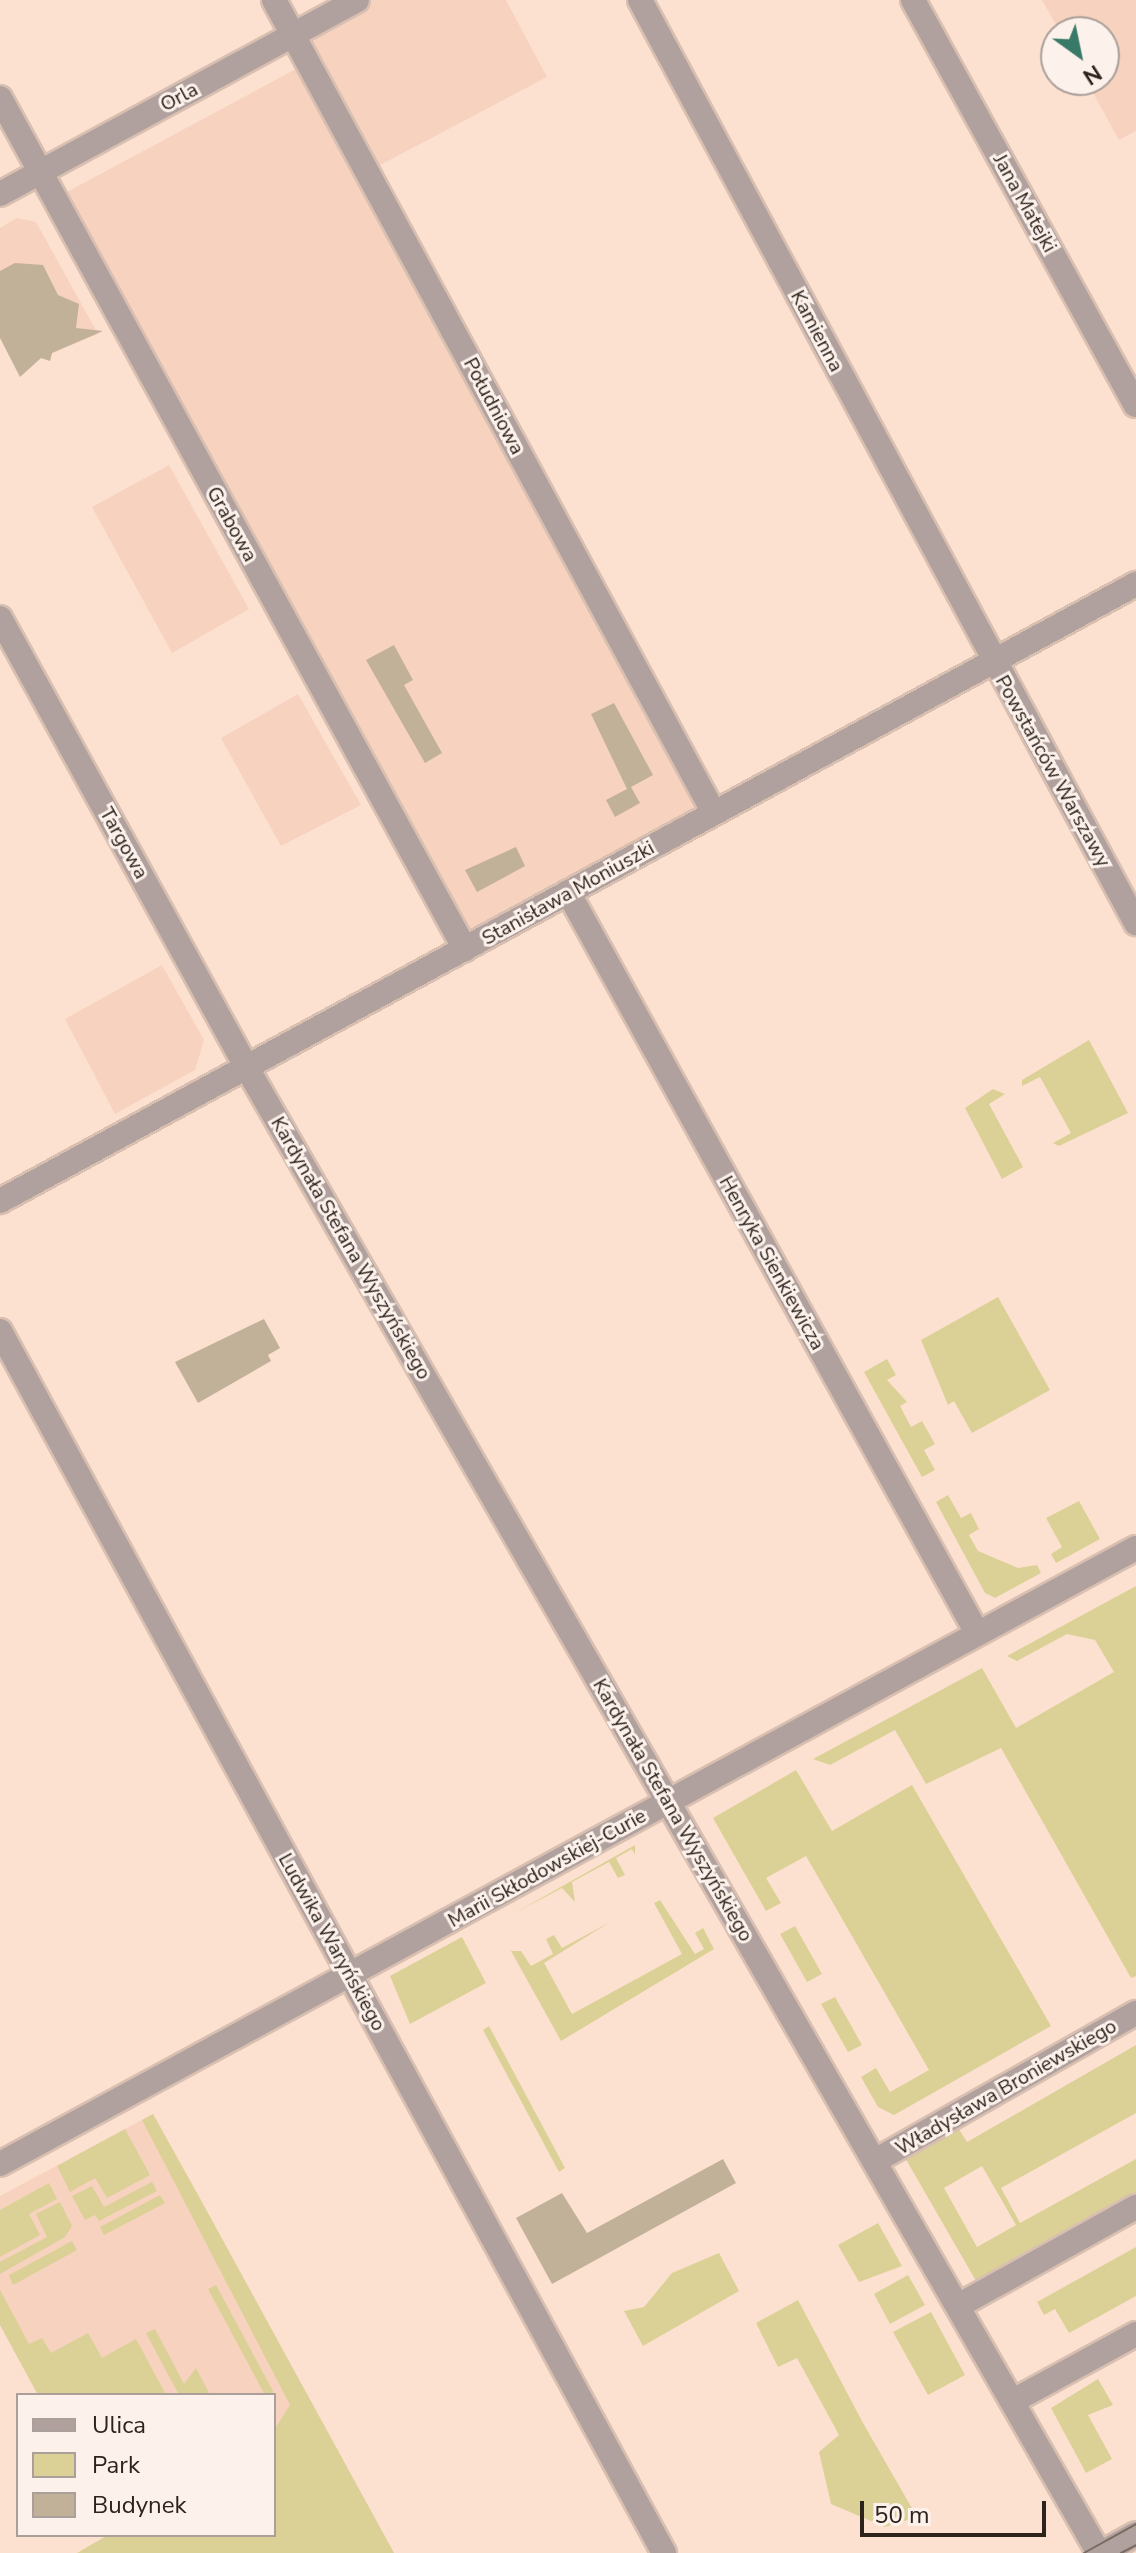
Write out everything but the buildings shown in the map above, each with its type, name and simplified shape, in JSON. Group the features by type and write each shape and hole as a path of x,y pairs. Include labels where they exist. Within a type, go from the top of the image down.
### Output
{"street":[{"name":"Południowa","path":"274,0 714,813"},
{"name":"Orla","path":"0,194 357,0"},
{"name":"Kamienna","path":"640,0 993,661"},
{"name":"Jana Matejki","path":"913,0 1136,405"},
{"name":"Grabowa","path":"0,98 465,949"},
{"name":"Stanisława Moniuszki","path":"0,1201 1136,584"},
{"name":"Targowa","path":"0,618 247,1068"},
{"name":"Powstańców Warszawy","path":"993,661 1136,923"},
{"name":"Henryka Sienkiewicza","path":"568,892 977,1633"},
{"name":"Kardynała Stefana Wyszyńskiego","path":"247,1068 1100,2553"},
{"name":"Ludwika Waryńskiego","path":"0,1331 664,2553"},
{"name":"Marii Skłodowskiej-Curie","path":"0,2164 1136,1548"},
{"name":"Władysława Broniewskiego","path":"875,2161 1136,2013"},
{"path":"958,2306 1136,2207"},
{"path":"1013,2401 1136,2334"},
{"path":"1100,2553 1136,2534"}],"shaded area":[{"path":"357,0 506,0 547,77 367,172 714,813 465,949 54,199 307,63 293,36"},
{"path":"1042,0 1136,0 1136,131 1119,140 1095,96 1120,96 1120,16 1051,16"},
{"path":"17,218 36,222 98,334 52,353 50,361 41,358 22,375 0,335 0,228"},
{"path":"169,465 249,609 172,653 92,507"},
{"path":"298,694 361,805 281,846 221,738"},
{"path":"162,965 204,1040 195,1070 115,1114 65,1019"},
{"path":"153,2114 394,2553 276,2535 276,2393 37,2393 0,2325 0,2196"}],"green space":[{"path":"1089,1040 1128,1113 1059,1146 1053,1143 1071,1133 1040,1077 1022,1086 1022,1080"},
{"path":"993,1089 1005,1094 989,1104 1023,1167 1002,1179 965,1108"},
{"path":"998,1297 1050,1390 972,1433 954,1401 948,1405 921,1340"},
{"path":"887,1359 896,1375 887,1380 907,1402 900,1406 911,1427 922,1421 935,1444 924,1450 935,1470 922,1477 864,1372"},
{"path":"948,1495 961,1518 971,1513 979,1529 969,1535 978,1551 1018,1568 1037,1565 1041,1573 995,1598 985,1593 936,1502"},
{"path":"1079,1501 1100,1539 1056,1563 1051,1554 1062,1547 1046,1518"},
{"path":"1136,1586 1136,1976 1131,1978 1001,1748 926,1784 895,1730 830,1765 813,1759 982,1668 1016,1728 1114,1672 1095,1640 1067,1634 1017,1661 1007,1656"},
{"path":"796,1770 832,1831 912,1785 1051,2026 894,2115 878,2107 861,2077 876,2068 890,2092 929,2070 806,1856 766,1878 781,1903 766,1911 713,1818"},
{"path":"635,1845 635,1855 632,1849 616,1858 625,1875 618,1878 609,1862 572,1882 575,1902 562,1888 513,1914"},
{"path":"660,1900 695,1954 704,1949 695,1933 703,1928 714,1949 561,2041 511,1951 521,1951 531,1966 553,1954 546,1939 554,1935 562,1948 610,1922 544,1963 572,2014 682,1954 654,1903"},
{"path":"795,1926 822,1974 807,1982 780,1934"},
{"path":"462,1937 486,1983 410,2024 390,1976"},
{"path":"835,1997 862,2045 848,2052 821,2004"},
{"path":"489,2026 565,2168 559,2172 483,2030"},
{"path":"1136,2045 1136,2113 1001,2188 1020,2223 1136,2159 1136,2196 976,2281 904,2156 957,2126 967,2142","holes":["982,2166 1016,2225 977,2247 944,2188"]},
{"path":"153,2114 394,2553 77,2553 105,2537 276,2537 276,2427 290,2405 142,2120"},
{"path":"125,2129 150,2175 107,2198 95,2178 70,2192 57,2166"},
{"path":"152,2182 157,2191 99,2221 95,2215 85,2220 72,2196 92,2186 104,2207"},
{"path":"49,2183 57,2199 29,2214 40,2235 0,2257 0,2210"},
{"path":"160,2195 165,2203 104,2235 100,2227"},
{"path":"60,2202 72,2226 65,2237 0,2274 0,2262 47,2237 36,2214"},
{"path":"878,2223 902,2266 859,2282 838,2245"},
{"path":"72,2241 77,2250 13,2285 9,2275"},
{"path":"1136,2247 1136,2296 1069,2333 1055,2309 1044,2315 1037,2302"},
{"path":"719,2253 739,2291 643,2346 624,2311 644,2307 672,2273"},
{"path":"908,2275 925,2305 890,2324 874,2294"},
{"path":"216,2285 273,2393 264,2393 208,2289"},
{"path":"0,2290 29,2344 42,2338 51,2353 88,2333 102,2358 136,2339 165,2393 37,2393 0,2325"},
{"path":"798,2300 917,2517 885,2527 831,2504 819,2452 839,2435 797,2358 778,2367 756,2323"},
{"path":"931,2312 965,2375 928,2395 893,2332"},
{"path":"155,2329 184,2384 196,2368 209,2393 178,2393 146,2333"},
{"path":"1098,2379 1113,2405 1088,2415 1112,2459 1086,2473 1051,2408"}],"tram line":[{"path":"1084,2553 1136,2524"},
{"path":"1121,2553 1136,2545"}]}
